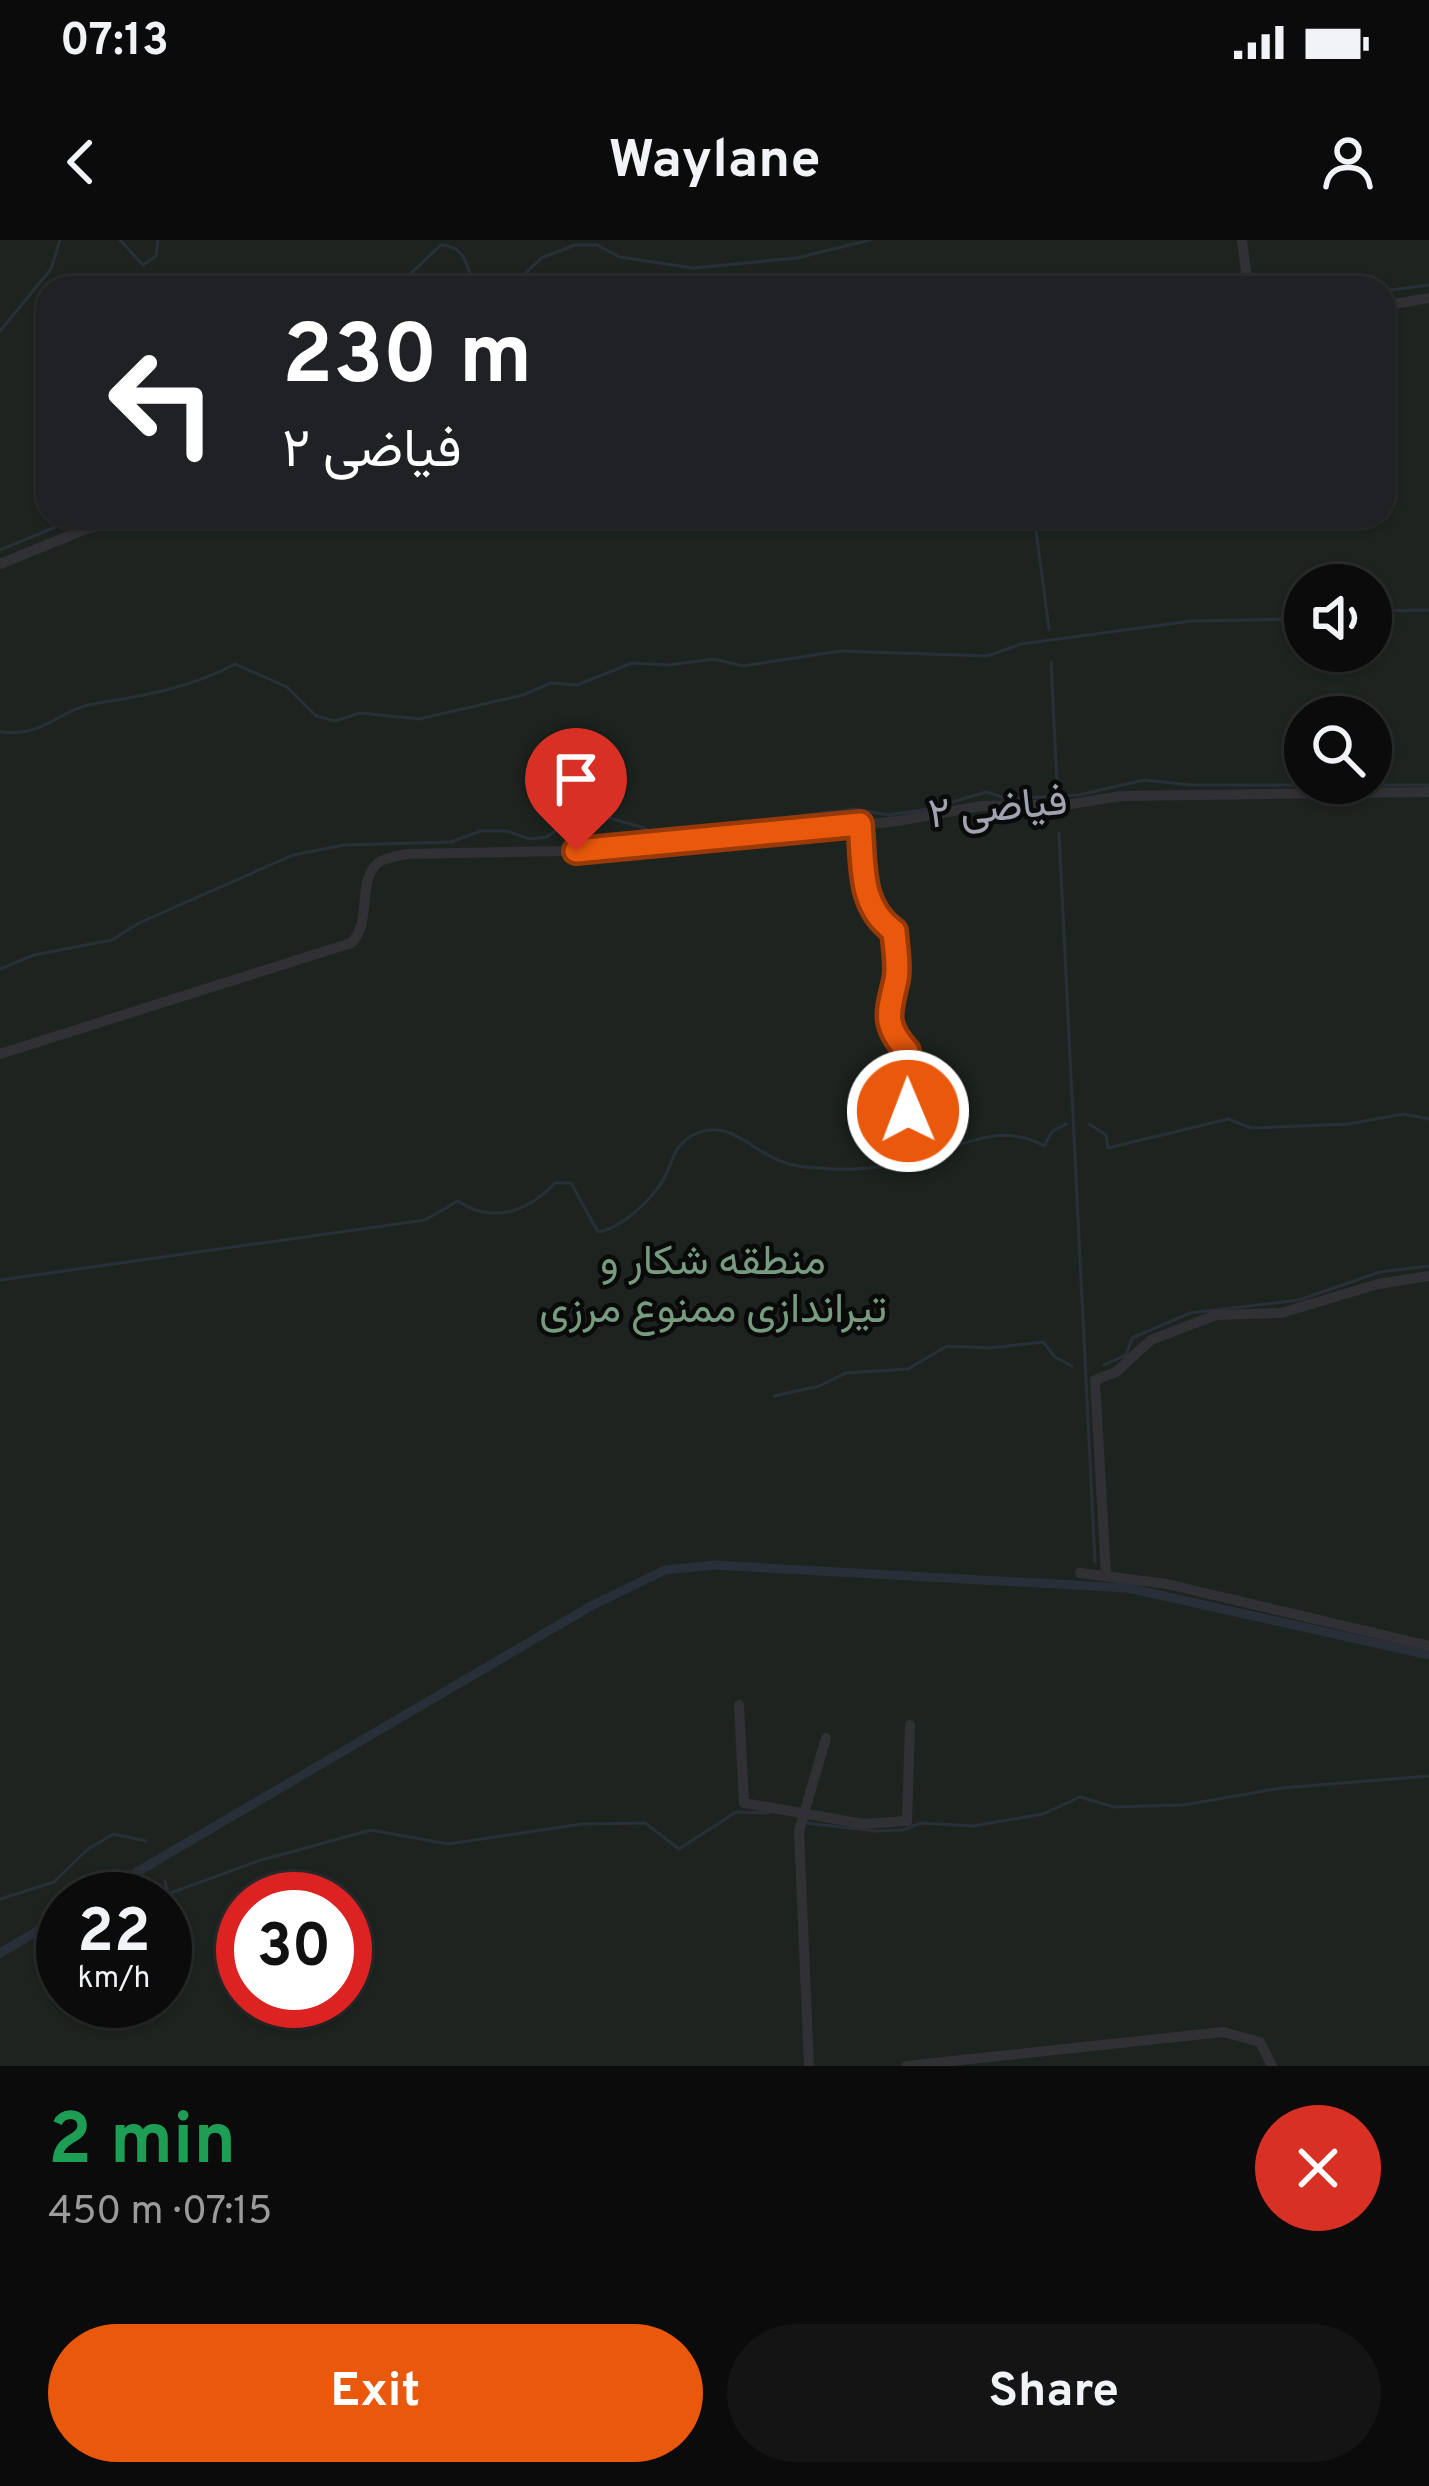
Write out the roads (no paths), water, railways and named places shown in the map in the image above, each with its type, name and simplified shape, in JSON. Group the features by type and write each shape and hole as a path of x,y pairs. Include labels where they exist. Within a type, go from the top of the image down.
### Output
{"street":[{"path":"1242,240 1246,276"},
{"path":"1395,303 1429,298"},
{"path":"0,565 90,528"},
{"name":"فیاضی ۲","path":"0,1054 351,944 361,931 369,878 379,863 406,854 618,850 981,806 1123,796 1429,791"},
{"path":"860,824 868,903 878,920 894,931 896,979 889,996 889,1019 907,1051 908,1111 915,1150 950,1136"},
{"path":"1106,1574 1095,1380 1116,1372 1151,1340 1198,1320 1281,1312 1378,1284 1429,1276"},
{"path":"1080,1573 1106,1574 1429,1646"},
{"path":"739,1706 744,1803 778,1806 804,1820 907,1821 910,1725"},
{"path":"809,2066 804,1820 815,1764 826,1738"},
{"path":"906,2066 1223,2032 1260,2042 1272,2066"}],"waterway":[{"path":"45,276 60,240"},
{"path":"120,240 143,265 156,256 158,240"},
{"path":"523,276 541,258 575,245 597,245 620,257 693,268 797,258 870,240"},
{"path":"408,276 441,245 459,252 470,276"},
{"path":"1395,289 1429,285"},
{"path":"0,331 36,287"},
{"path":"0,550 53,528"},
{"path":"1036,528 1049,629"},
{"path":"1392,611 1429,610"},
{"path":"0,732 41,727 84,706 168,690 235,664 287,687 316,716 335,721 360,713 419,719 523,695 551,683 577,685 632,663 669,665 714,659 743,666 840,651 987,656 1021,644 1191,621 1284,619"},
{"path":"1051,662 1057,783"},
{"path":"0,969 34,955 112,940 139,923 293,855 344,845 451,842 481,831 506,831 530,839 546,837 570,822 603,816 661,838 681,830 854,809 888,815 986,792 1008,799 1079,795 1144,780 1190,785 1429,785"},
{"path":"1059,833 1095,1562"},
{"path":"1089,1124 1106,1135 1108,1148 1228,1119 1251,1128 1348,1124 1404,1114 1429,1119"},
{"path":"0,1280 425,1220 458,1201 483,1212 509,1212 555,1183 571,1183 598,1232 642,1206 662,1182 680,1146 705,1131 728,1132 792,1165 854,1169 912,1161 994,1136 1028,1139 1044,1146 1052,1132 1066,1124"},
{"path":"1104,1365 1126,1355 1132,1338 1190,1313 1299,1300 1380,1272 1429,1266"},
{"path":"774,1396 819,1386 846,1373 908,1369 947,1346 990,1348 1043,1342 1055,1357 1072,1366"},
{"path":"137,1872 591,1606 665,1570 714,1565 1128,1588 1429,1655"},
{"path":"806,1823 876,1831 903,1830 921,1823 973,1826 1043,1814 1080,1797 1114,1807 1184,1805 1281,1788 1429,1776"},
{"path":"192,1885 258,1861 371,1830 448,1844 582,1824 645,1823 679,1849 736,1812 768,1813"},
{"path":"0,1899 54,1882 87,1850 113,1834 146,1841"},
{"path":"0,1953 36,1932"}],"park label":[{"name":"منطقه شکار و تیراندازی ممنوع مرزی","path":"713,1287"}]}
